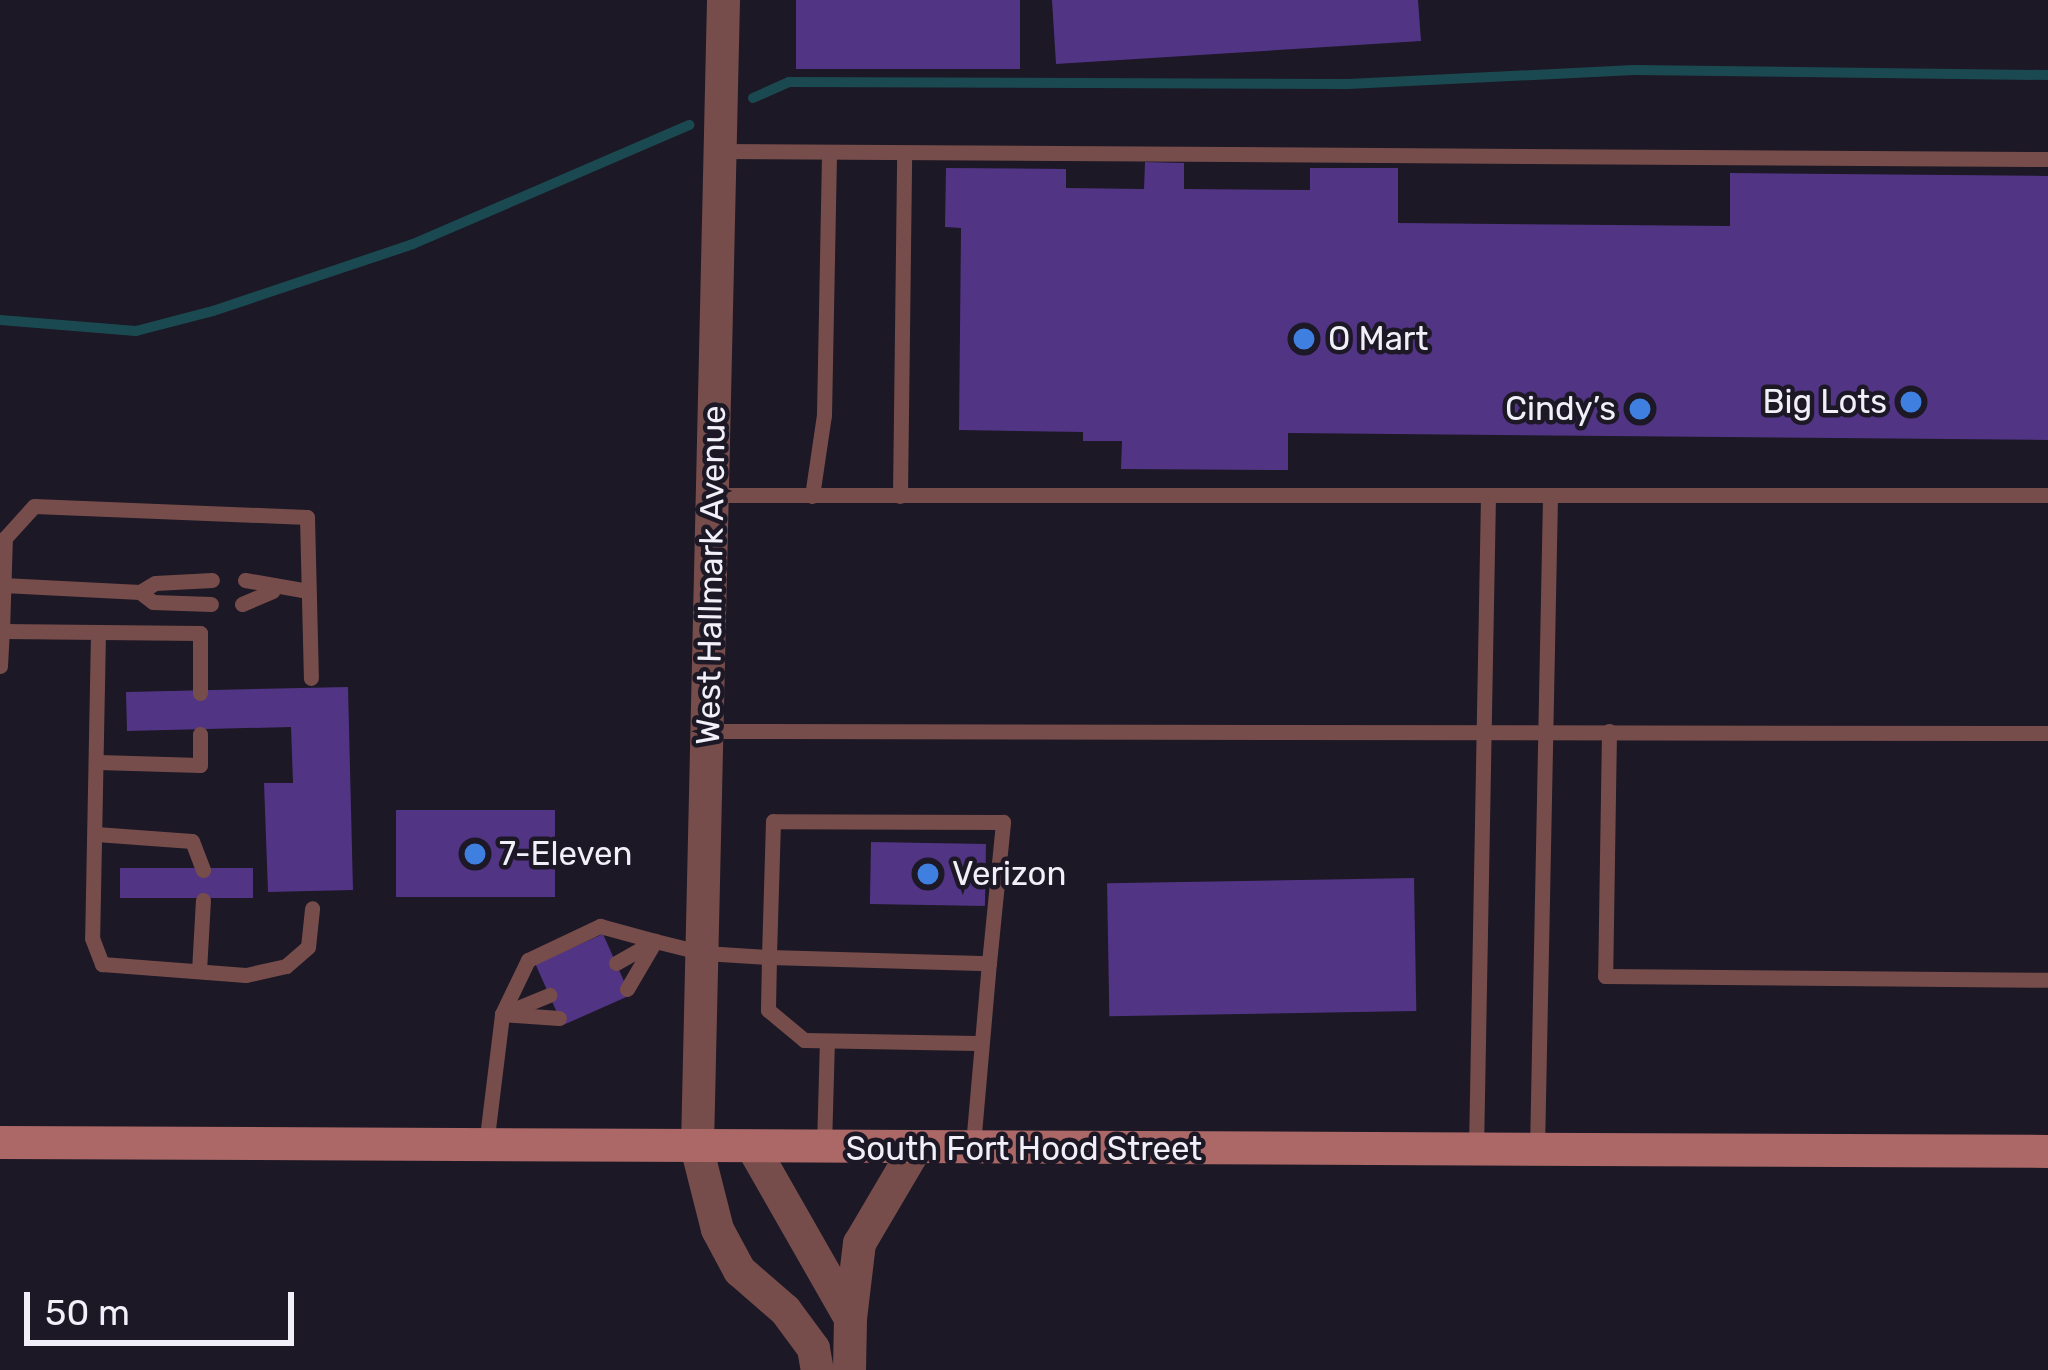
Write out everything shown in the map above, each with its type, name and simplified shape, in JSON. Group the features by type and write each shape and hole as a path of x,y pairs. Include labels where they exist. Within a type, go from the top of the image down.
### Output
{"main road":[{"name":"South Fort Hood Street","path":"0,1142 697,1150 2048,1151"}],"street":[{"name":"West Hallmark Avenue","path":"723,0 697,1150 717,1229 739,1270 785,1310 813,1348 817,1370"},
{"path":"753,1148 850,1318"},
{"path":"849,1370 859,1243 887,1183 914,1148"}],"lane":[{"path":"720,152 2048,159"},
{"path":"812,496 824,415 830,152"},
{"path":"899,496 904,153"},
{"path":"713,495 2048,495"},
{"path":"1538,1150 1550,495"},
{"path":"1475,1150 1488,496"},
{"path":"0,666 5,538 34,506 101,505 307,517 311,677"},
{"path":"140,592 154,583 212,580"},
{"path":"245,580 272,591 308,591"},
{"path":"3,585 140,592 153,602 211,604"},
{"path":"242,604 272,591"},
{"path":"2,631 200,632 200,694"},
{"path":"98,633 92,938 102,964 247,975 286,966 308,947 312,908"},
{"path":"708,731 2048,733"},
{"path":"1609,731 1605,976 2048,980"},
{"path":"98,762 200,765 200,734"},
{"path":"973,1148 976,1043 1004,822 773,820 768,1010 804,1040 976,1043"},
{"path":"96,834 191,841 203,870"},
{"path":"199,971 202,900"},
{"path":"486,1148 502,1015 528,960 600,926 704,953 989,963"},
{"path":"616,962 655,941"},
{"path":"627,989 655,941"},
{"path":"502,1015 549,995"},
{"path":"502,1015 559,1018"},
{"path":"824,1148 826,1041"}],"building":[{"path":"796,0 1020,0 1020,69 796,69"},
{"path":"1052,0 1418,0 1421,41 1056,64"},
{"path":"1145,162 1184,163 1184,189 1310,190 1310,168 1398,168 1398,223 1730,226 1730,173 2048,176 2048,440 1288,433 1288,470 1121,469 1122,441 1083,441 1083,432 959,430 961,228 945,227 946,168 1066,169 1066,188 1144,189"},
{"path":"348,687 353,890 268,892 264,783 293,783 291,727 127,731 126,692"},
{"name":"7-Eleven","path":"396,810 555,810 555,897 396,897"},
{"name":"Verizon","path":"871,842 986,844 985,906 870,904"},
{"path":"120,868 253,868 253,898 120,898"},
{"path":"1414,878 1416,1011 1109,1016 1107,883"},
{"name":"7-Eleven","path":"603,934 630,995 563,1025 535,964"}],"waterway":[{"path":"753,98 789,82 1348,84 1634,70 2048,75"},
{"path":"0,320 136,331 213,311 413,244 689,125"}],"place":[{"name":"O Mart","path":"1304,339"},
{"name":"Big Lots","path":"1911,402"},
{"name":"Cindy’s","path":"1640,409"},
{"name":"7-Eleven","path":"475,854"},
{"name":"Verizon","path":"928,874"}]}
